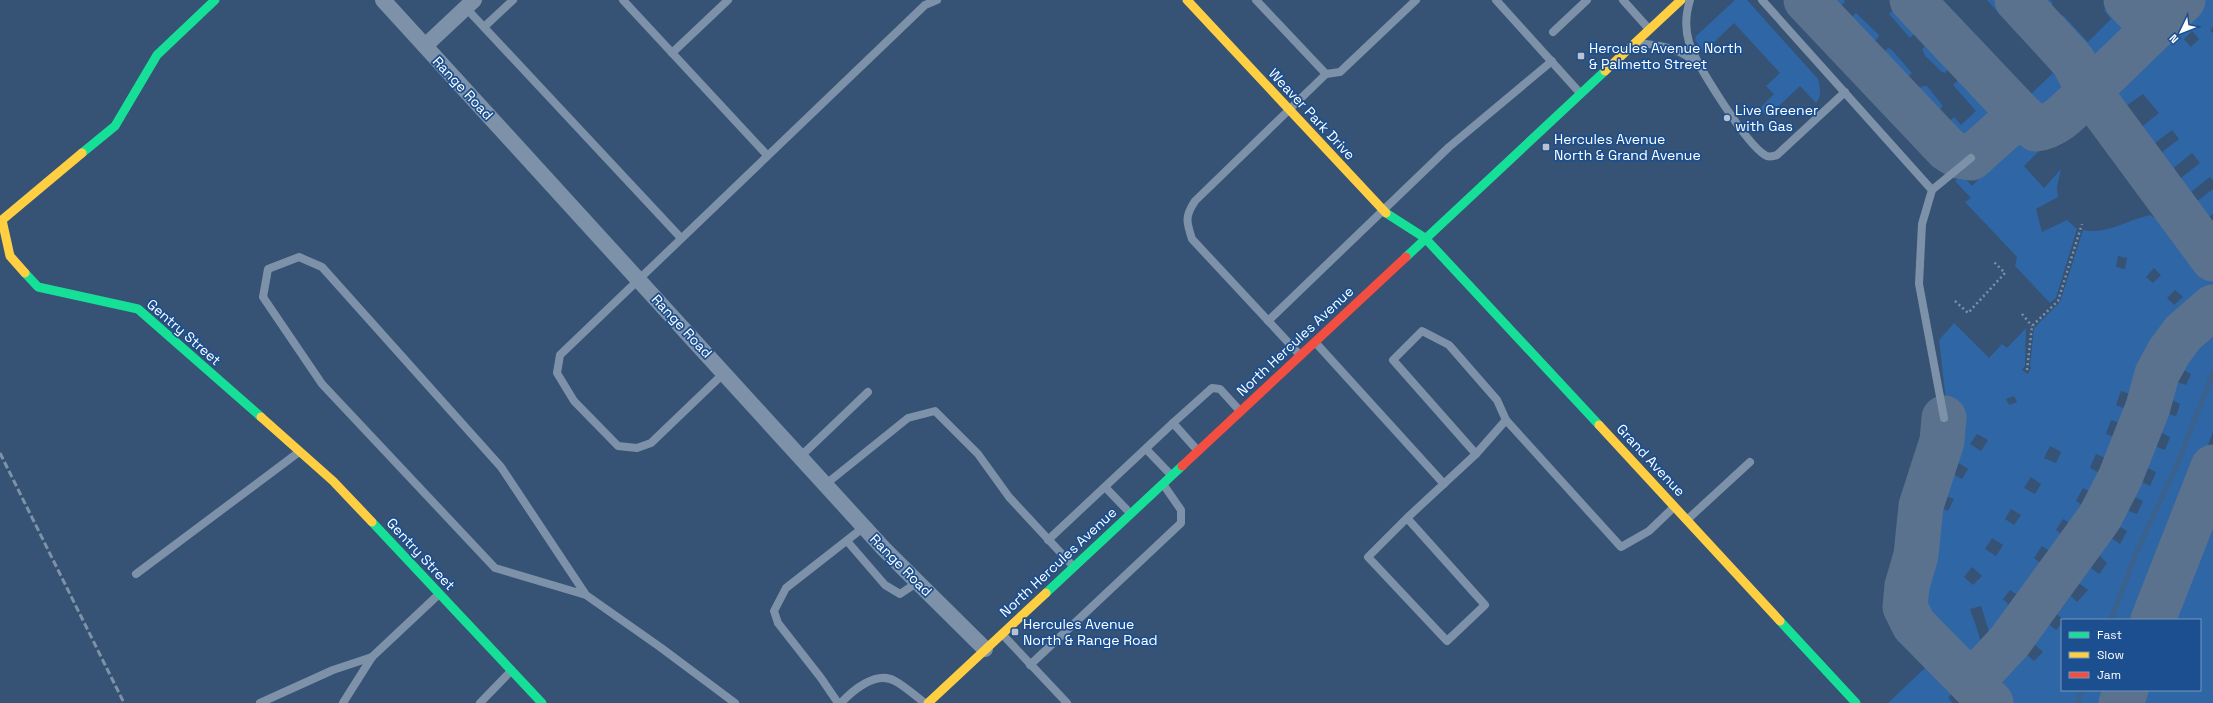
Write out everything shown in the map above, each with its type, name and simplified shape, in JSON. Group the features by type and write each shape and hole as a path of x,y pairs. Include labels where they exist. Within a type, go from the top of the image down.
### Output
{"street":[{"name":"Gentry Street","path":"215,0 156,55 115,126 2,220 10,256 38,287 138,308 333,481 542,703"},
{"name":"Range Road","path":"383,0 801,456 864,527 985,649"},
{"name":"Weaver Park Drive","path":"1187,0 1383,211 1425,238"},
{"name":"North Hercules Avenue","path":"927,703 1681,0"},
{"path":"425,46 470,4"},
{"name":"Grand Avenue","path":"1425,238 1856,703"}],"lane":[{"path":"484,27 513,0"},
{"path":"623,0 767,155"},
{"path":"672,53 728,0"},
{"path":"724,372 651,443 637,448 618,446 574,401 557,373 560,355 925,5 937,0"},
{"path":"1256,0 1326,74"},
{"path":"1300,355 1192,238 1187,225 1188,213 1195,201 1326,74 1340,72 1416,0"},
{"path":"1496,0 1580,94"},
{"path":"1553,32 1587,0"},
{"path":"1623,0 1649,30"},
{"path":"1690,0 1687,34 1694,56 1745,134 1765,155 1770,157 1777,155 1845,92"},
{"path":"1762,0 1932,190"},
{"path":"470,4 484,27 681,238"},
{"path":"1636,42 1670,46 1681,51 1702,69"},
{"path":"1268,321 1449,148 1552,61"},
{"path":"1944,418 1919,284 1922,224 1932,190 1971,158"},
{"path":"586,595 501,467 322,267 299,257 268,269 263,297 322,384 495,568 586,595 660,647 735,703"},
{"path":"1476,454 1393,360 1422,331 1449,345 1497,400 1506,420 1621,547 1649,531 1675,506"},
{"path":"1315,342 1444,484"},
{"path":"1048,540 1212,388 1220,389 1240,411"},
{"path":"801,456 868,392"},
{"path":"826,484 908,418 936,411 978,454 1009,497 1073,567"},
{"path":"1407,518 1485,605 1447,641 1368,557 1407,518 1476,454 1506,420"},
{"path":"1173,424 1198,451"},
{"path":"1146,449 1171,476"},
{"path":"136,574 300,452"},
{"path":"1688,520 1750,462"},
{"path":"1030,665 1181,523 1181,510 1162,484"},
{"path":"1105,487 1130,514"},
{"path":"864,527 786,588 774,612 778,624 840,703 852,690 875,679 893,680 927,703"},
{"path":"847,541 885,585 900,594 918,582"},
{"path":"343,703 372,657 439,595"},
{"path":"1001,634 1067,703"},
{"path":"260,703 333,670 372,657"},
{"path":"480,703 511,671"}],"path":[{"path":"2027,370 2032,326 2058,301 2082,224"},
{"path":"1955,301 1968,313 2005,273 1994,261"},
{"path":"1996,283 1999,286"},
{"path":"2022,314 2032,326"}],"shaded area":[{"path":"1735,0 1747,0 1818,79 1820,95 1816,103 1800,86 1767,117 1760,108 1774,94 1766,86 1780,73 1734,23 1704,52 1695,40 1696,36"},
{"path":"1784,0 1797,0 1954,165 1947,173"},
{"path":"1814,0 1844,0 1845,2 1831,14"},
{"path":"1938,0 1942,0 1962,23 1955,30 1948,31 1931,13 1933,5"},
{"path":"1987,0 2008,0 2012,5 2012,10 2003,18"},
{"path":"2027,0 2050,0 2053,3 2044,12 2038,13"},
{"path":"2134,0 2175,0 2160,14 2147,14"},
{"path":"2197,0 2213,0 2213,27 2210,31 2213,33 2213,181 2210,177 2182,199 2172,185 2200,163 2192,153 2165,175 2153,159 2179,139 2172,130 2146,150 2134,133 2159,113 2143,94 2119,111 2116,97 2120,82 2129,66 2157,36","holes":["2192,31 2199,39 2191,47 2184,39"]},
{"path":"1903,2 1922,23 1921,28 1910,38 1889,14 1899,3"},
{"path":"2111,2 2119,3 2136,21 2135,37 2101,69 2088,69 2055,30 2055,22 2063,15 2088,42 2111,19 2104,10"},
{"path":"1856,13 1879,35 1878,38 1865,50 1861,50 1843,30 1842,26"},
{"path":"2022,21 2028,22 2045,38 2045,45 2036,53 2013,29"},
{"path":"1972,34 1994,58 1988,64 1981,65 1964,47 1965,40"},
{"path":"1934,38 1938,38 1957,58 1945,73 1925,56 1922,49"},
{"path":"1888,48 1892,50 1912,73 1899,86 1896,86 1875,64 1876,60"},
{"path":"2055,56 2060,56 2075,79 2075,92 2048,118 2032,118 1997,81 1999,74 2005,69 2030,95 2053,73 2046,64"},
{"path":"1967,72 1972,73 2004,108 2007,119 1976,146 1954,145 1940,130 1954,117 1961,125 1976,111 1953,85"},
{"path":"1922,86 1927,86 1943,106 1931,118 1927,119 1910,101 1910,98"},
{"path":"2034,141 2042,148 2024,166 2044,188 2061,169 2057,187 2058,197 2036,209 2042,232 2067,220 2077,229 2056,298 2050,303 2015,266 2017,257 1965,202 1971,198 1955,181 1962,175 1972,186 1982,176 1977,171 1971,176 1967,171 1997,144"},
{"path":"2213,189 2213,214 2200,223 2188,208"},
{"path":"2150,215 2179,232 2213,279 2213,297 2169,339 2149,374 2142,395 2139,397 2121,391 2116,405 2137,414 2132,427 2111,420 2106,434 2126,441 2124,453 2117,463 2096,454 2090,468 2109,478 2108,489 2101,498 2083,488 2076,501 2094,512 2084,529 2080,530 2063,519 2056,530 2074,544 2061,559 2042,546 2034,558 2051,571 2051,575 2030,604 2010,590 2003,599 2020,616 1994,648 1981,606 1970,609 1979,634 1982,653 1978,668 1971,672 1936,637 1926,624 1918,608 1916,592 1921,577 1929,510 1946,444 1948,419 1939,340 1954,323 1989,358 2002,344 2007,348 2026,328 2025,366 2022,370 2028,374 2031,368 2034,328 2060,302 2083,230 2092,231 2109,229","holes":["2118,256 2127,258 2125,269 2116,267","2154,268 2161,275 2153,283 2146,277","2175,290 2183,297 2174,305 2167,298","2014,396 2017,402 2009,405 2006,399","1977,434 1988,440 1981,451 1970,444","2050,446 2061,452 2056,463 2044,458","1957,462 1968,469 1962,479 1951,473","2031,477 2041,484 2035,494 2024,488","1943,495 1954,499 1948,511 1938,506","2011,509 2021,515 2014,525 2005,519","1992,538 2003,545 1996,556 1985,549","1972,567 1982,576 1973,585 1964,577"]},
{"path":"2213,318 2213,432 2140,619 2063,619 2050,608 2048,604 2061,588 2063,588 2077,602 2088,590 2072,578 2070,574 2079,562 2082,561 2099,574 2107,563 2091,547 2100,532 2120,544 2127,531 2110,521 2108,518 2115,507 2137,514 2143,501 2125,492 2126,487 2132,477 2150,486 2156,472 2139,464 2139,454 2144,444 2150,444 2165,450 2170,437 2154,429 2151,423 2156,411 2176,416 2180,404 2159,393 2165,378 2186,385 2191,374 2176,366 2173,360 2181,349"},
{"path":"2213,498 2213,703 2133,703 2138,691 2201,691 2201,619 2166,619"},
{"path":"2038,615 2056,630 2061,624 2061,691 2113,691 2108,703 2002,703 1987,687 1988,678 2016,646 2034,661 2043,652 2024,635"},
{"path":"1935,665 1945,667 1980,703 1960,703 1965,698 1956,689 1948,698 1953,703 1888,703 1926,667"}],"waterway":[{"path":"2111,619 2137,551 2177,465 2213,372"},
{"path":"2077,703 2082,691"}],"taxiway":[{"path":"1806,0 1947,149 1958,156 1971,158 2020,114 2036,129 2044,127 2059,120 2089,91 2073,61 2017,0"},
{"path":"1912,0 2020,114"},
{"path":"2126,0 2152,28"},
{"path":"2183,0 2089,91 2213,259"},
{"path":"1971,683 2010,641 2100,517 2120,478 2148,407 2157,374 2169,352 2183,333 2213,307"},
{"path":"1944,418 1942,441 1921,506 1916,555 1907,586 1905,607 1914,625 1991,703"},
{"path":"2153,619 2213,467"},
{"path":"2121,703 2126,691"}],"railway":[{"path":"0,453 124,703"}],"traffic: fast":[{"path":"82,153 115,126 157,55 215,0"},
{"path":"1406,257 1605,71"},
{"path":"1386,213 1425,238 1599,425"},
{"path":"25,273 38,287 138,309 261,417"},
{"path":"1046,593 1182,466"},
{"path":"372,522 542,703"},
{"path":"1780,621 1856,703"}],"traffic: slow":[{"path":"1187,0 1386,213"},
{"path":"1605,71 1681,0"},
{"path":"25,273 10,256 2,220 82,153"},
{"path":"261,417 333,481 372,522"},
{"path":"1599,425 1780,621"},
{"path":"928,703 1046,593"}],"traffic: jam":[{"path":"1182,466 1406,257"}],"place":[{"name":"Hercules Avenue North & Palmetto Street","path":"1581,56"},
{"name":"Live Greener with Gas","path":"1727,118"},
{"name":"Hercules Avenue North & Grand Avenue","path":"1546,147"},
{"name":"Hercules Avenue North & Range Road","path":"1015,632"}]}
